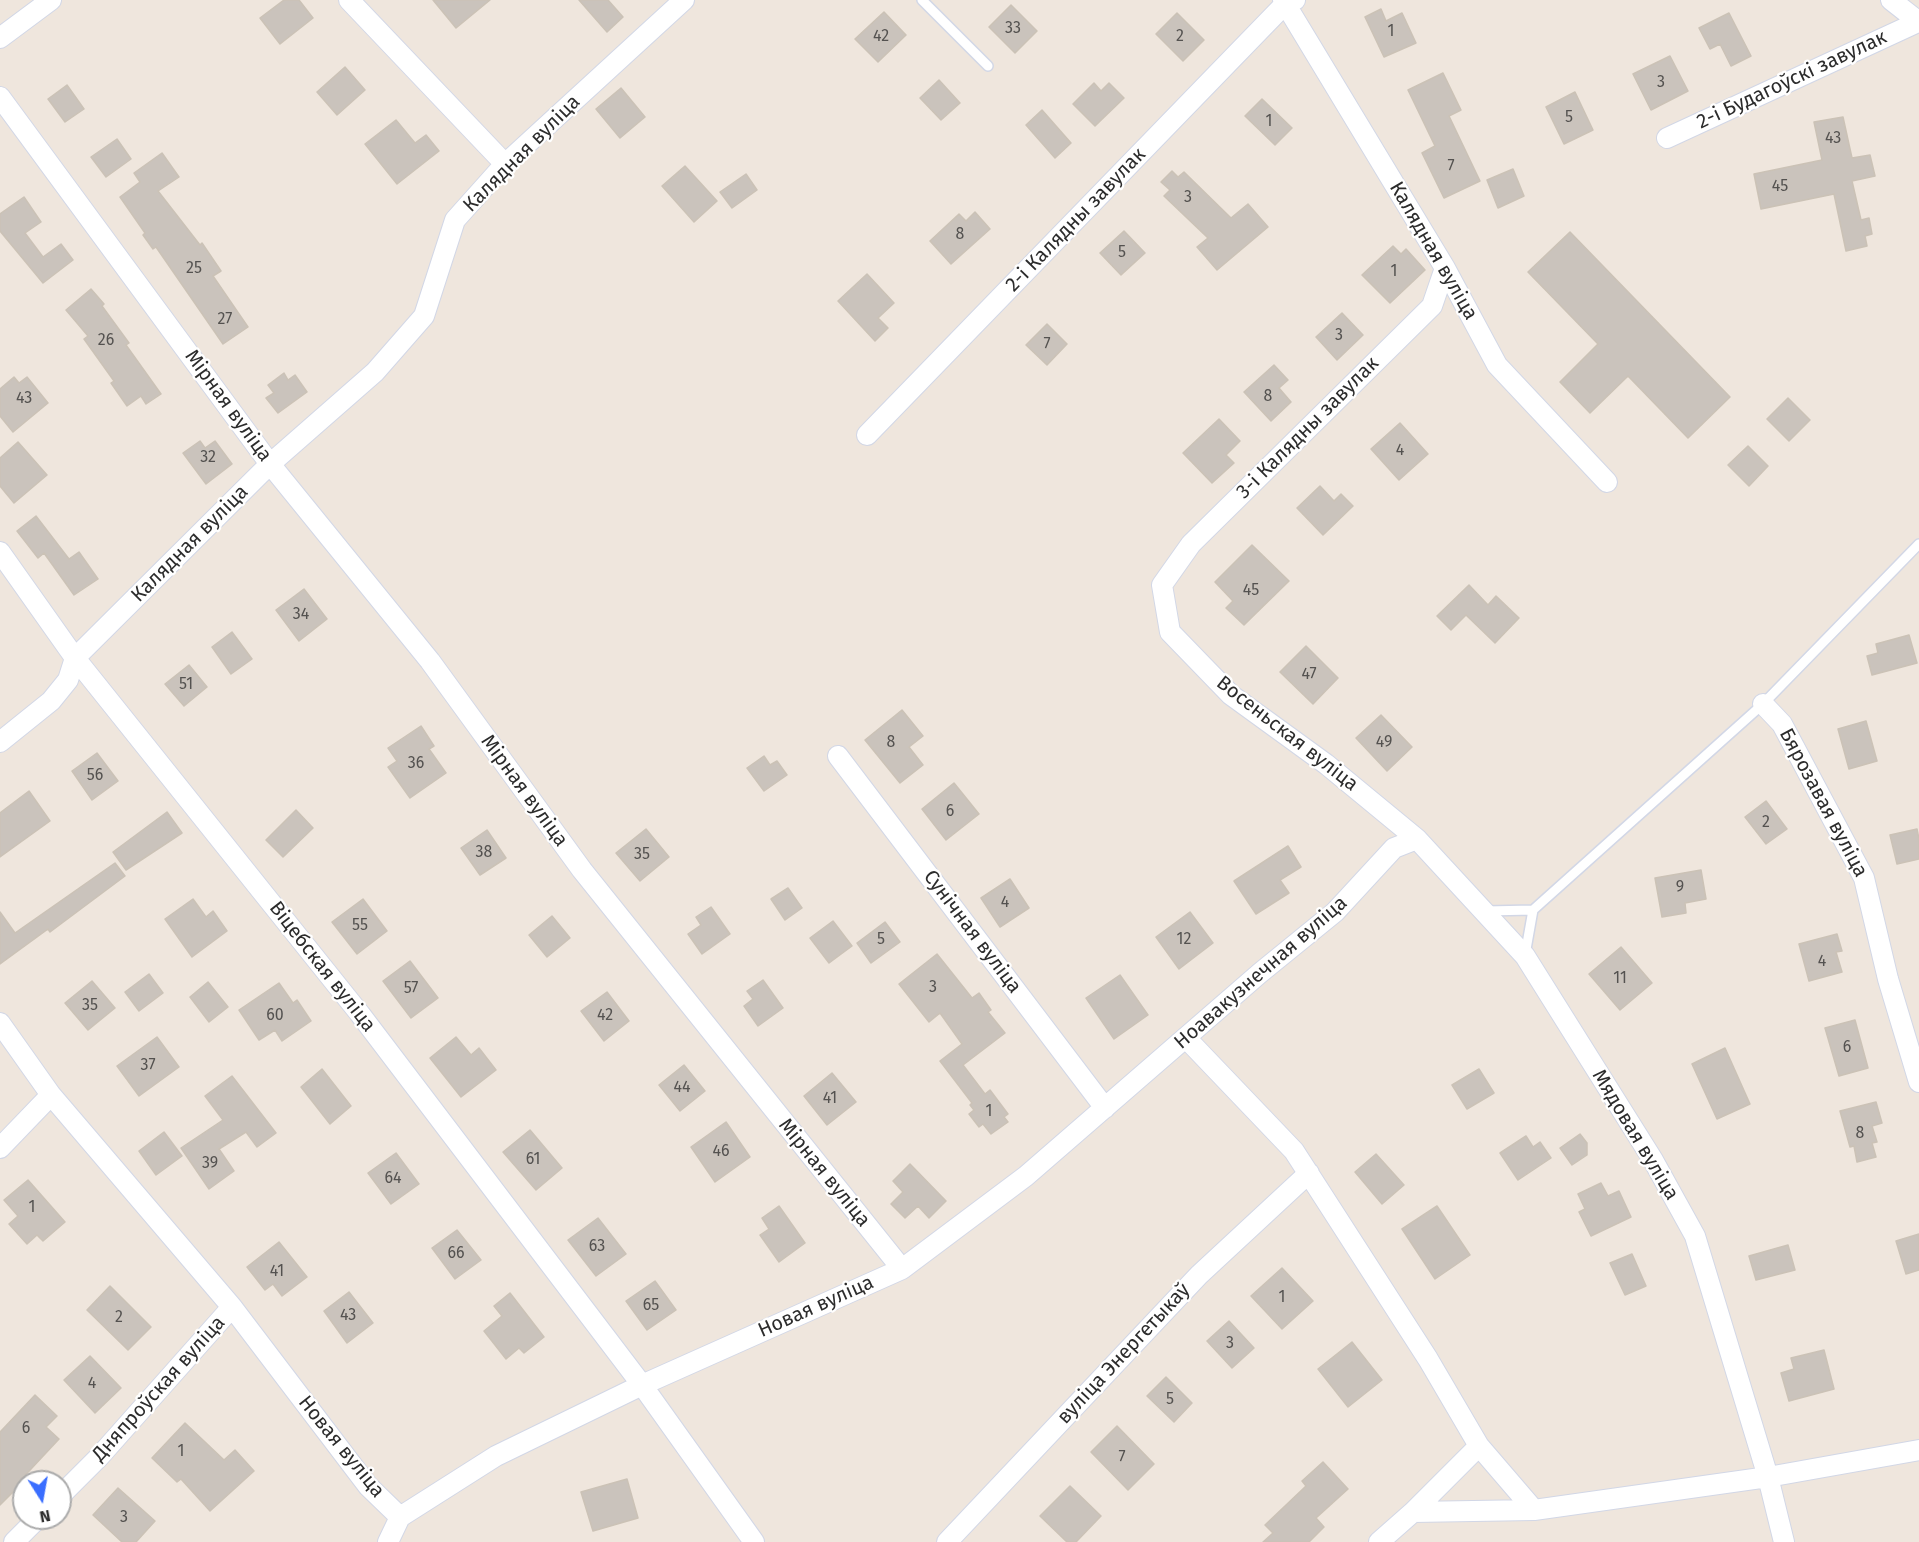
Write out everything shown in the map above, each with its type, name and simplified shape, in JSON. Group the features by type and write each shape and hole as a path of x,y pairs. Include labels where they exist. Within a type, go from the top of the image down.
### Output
{"street":[{"path":"0,39 51,0"},
{"path":"350,0 505,164"},
{"name":"Калядная вуліца","path":"0,742 51,701 68,680 75,658 270,464 375,372 424,316 455,220 505,164 684,0"},
{"path":"1892,0 1918,22"},
{"name":"Калядная вуліца","path":"1288,1 1445,268 1497,365 1607,482"},
{"name":"2-і Калядны завулак","path":"867,435 1288,1"},
{"name":"2-і Будагоўскі завулак","path":"1667,138 1918,22"},
{"name":"Мірная вуліца","path":"0,97 270,464 429,661 582,870 902,1269"},
{"name":"3-і Калядны завулак","path":"1162,585 1191,544 1432,306 1445,268"},
{"name":"Віцебская вуліца","path":"0,552 75,658 360,1014 642,1385 754,1542"},
{"name":"Восеньская вуліца","path":"1162,585 1170,632 1231,695 1326,764 1417,840"},
{"name":"Бярозавая вуліца","path":"1763,704 1782,724 1864,878 1888,979 1919,1082"},
{"name":"Сунічная вуліца","path":"838,756 1105,1108"},
{"name":"Мядовая вуліца","path":"1417,840 1525,956 1653,1160 1695,1236 1768,1477 1784,1542"},
{"name":"Ноавакузнечная вуліца","path":"1105,1108 1260,973 1335,912 1394,848 1417,840"},
{"name":"Новая вуліца","path":"0,1023 51,1095 231,1307 368,1486 400,1517 496,1456 642,1385 902,1269"},
{"path":"1186,1038 1294,1151 1428,1359 1479,1446 1534,1510"},
{"path":"0,1148 51,1095"},
{"path":"902,1269 1026,1176 1105,1108"},
{"name":"вуліца Энергетыкаў","path":"947,1542 1199,1275 1309,1173"},
{"name":"Дняпроўская вуліца","path":"72,1484 99,1457 231,1307"},
{"path":"1379,1542 1413,1512 1479,1446"},
{"path":"1413,1512 1534,1510 1768,1477 1919,1450"},
{"path":"388,1542 400,1517"},
{"path":"14,1542 26,1530"}],"lane":[{"path":"922,0 988,66"},
{"path":"1525,956 1533,910 1763,704 1919,544"},
{"path":"1483,911 1533,910"}],"building":[{"path":"284,0 299,0 313,18 280,44 260,18"},
{"path":"433,0 490,0 456,28"},
{"path":"579,0 608,0 623,17 607,32"},
{"path":"1011,5 1037,31 1015,53 989,27"},
{"path":"1381,9 1386,21 1402,13 1416,43 1384,57 1365,17"},
{"path":"884,12 906,35 878,62 855,39"},
{"path":"1177,13 1204,40 1183,61 1156,34"},
{"path":"1729,13 1751,56 1731,66 1720,44 1710,49 1699,28"},
{"path":"1670,56 1688,91 1651,110 1633,74"},
{"path":"345,67 365,90 337,115 317,92"},
{"path":"1443,73 1461,110 1449,116 1480,181 1444,198 1422,153 1435,146 1408,90"},
{"path":"939,80 960,103 941,120 920,98"},
{"path":"1094,83 1101,91 1109,83 1124,98 1095,126 1073,104"},
{"path":"67,85 84,109 65,122 48,99"},
{"path":"621,88 645,117 620,138 596,109"},
{"path":"1575,92 1593,130 1564,144 1546,107"},
{"path":"1262,99 1292,128 1275,145 1245,116"},
{"path":"1042,110 1071,143 1055,158 1026,125"},
{"path":"1843,117 1852,158 1870,155 1875,176 1852,181 1861,220 1869,218 1872,234 1865,236 1867,246 1846,251 1834,194 1761,209 1754,174 1822,160 1814,122"},
{"path":"396,120 415,143 426,135 439,151 397,184 365,144"},
{"path":"117,139 131,159 106,177 91,157"},
{"path":"162,153 179,177 158,191 200,245 202,243 221,271 213,276 248,327 223,344 156,247 153,249 143,235 145,233 120,197 140,182 134,173"},
{"path":"685,166 717,201 694,222 662,186"},
{"path":"1513,169 1524,196 1498,208 1487,180"},
{"path":"1172,171 1178,177 1184,172 1231,218 1248,204 1268,227 1217,270 1197,247 1208,238 1164,196 1170,190 1161,182"},
{"path":"746,174 757,190 732,208 720,192"},
{"path":"24,197 41,222 25,233 43,257 61,244 73,260 43,283 0,231 0,214"},
{"path":"975,212 990,229 951,264 930,241 959,214 966,221"},
{"path":"1124,231 1145,253 1121,275 1100,253"},
{"path":"1570,232 1730,397 1688,438 1628,376 1590,413 1560,382 1598,344 1528,272"},
{"path":"1393,246 1401,254 1406,249 1425,270 1390,303 1362,275"},
{"path":"867,274 894,303 878,318 888,328 875,341 838,301"},
{"path":"91,289 104,304 102,306 129,343 126,345 161,394 146,404 141,396 127,406 111,383 114,381 84,339 88,336 66,310"},
{"path":"1342,313 1363,335 1337,360 1316,337"},
{"path":"1047,324 1067,344 1047,365 1026,345"},
{"path":"1274,365 1288,380 1279,388 1291,402 1271,421 1244,392"},
{"path":"284,373 288,380 295,375 307,392 278,413 266,398 274,393 268,385"},
{"path":"14,377 19,383 27,377 48,403 13,432 0,416 0,389"},
{"path":"1788,398 1810,420 1789,441 1767,419"},
{"path":"1219,419 1240,441 1226,455 1234,463 1212,483 1183,453"},
{"path":"1400,423 1428,454 1399,480 1371,449"},
{"path":"200,441 205,448 215,441 232,464 206,484 183,453"},
{"path":"18,442 47,475 14,503 0,486 0,458"},
{"path":"1748,446 1768,466 1749,486 1728,465"},
{"path":"1320,486 1334,501 1341,494 1353,506 1323,535 1297,508"},
{"path":"36,516 69,559 79,552 98,579 74,595 44,553 38,558 17,531"},
{"path":"1252,545 1289,581 1244,625 1226,608 1233,601 1215,582"},
{"path":"1469,585 1488,605 1496,596 1519,618 1495,643 1466,615 1451,630 1437,616"},
{"path":"304,589 327,619 299,641 276,610"},
{"path":"232,632 252,659 231,674 212,647"},
{"path":"1909,635 1917,663 1872,675 1867,656 1878,653 1876,644"},
{"path":"1306,646 1338,678 1313,704 1280,672"},
{"path":"189,665 207,687 184,706 165,684"},
{"path":"902,710 923,736 909,747 923,765 900,783 865,740"},
{"path":"1381,715 1412,747 1387,771 1356,738"},
{"path":"1866,721 1877,761 1849,769 1838,729"},
{"path":"421,726 434,746 429,749 446,773 410,798 388,767 397,761 388,748"},
{"path":"97,753 118,781 92,800 72,771"},
{"path":"764,756 770,765 777,761 787,775 764,791 747,768"},
{"path":"954,783 979,814 946,840 922,809"},
{"path":"29,791 50,821 0,857 0,813"},
{"path":"1766,801 1787,829 1766,844 1745,817"},
{"path":"296,810 313,828 283,857 266,840"},
{"path":"167,812 182,833 126,870 113,852"},
{"path":"646,829 669,857 640,881 616,853"},
{"path":"1917,829 1919,859 1897,864 1890,835"},
{"path":"487,830 506,858 480,875 461,848"},
{"path":"1288,846 1301,867 1280,880 1289,893 1256,914 1234,881"},
{"path":"115,863 125,876 50,932 48,929 0,964 0,912 15,933"},
{"path":"1701,870 1706,899 1685,903 1686,913 1662,917 1655,878"},
{"path":"1010,879 1029,908 1000,927 981,898"},
{"path":"788,888 802,908 785,920 771,899"},
{"path":"193,899 206,917 213,911 227,931 192,957 165,919"},
{"path":"363,899 387,931 357,954 332,922"},
{"path":"711,907 730,934 702,954 688,934 701,925 696,917"},
{"path":"1190,912 1213,943 1179,969 1156,937"},
{"path":"552,916 570,938 547,957 529,935"},
{"path":"833,921 852,946 829,963 810,938"},
{"path":"885,922 900,942 871,963 857,943"},
{"path":"1837,934 1842,951 1836,952 1842,972 1809,981 1799,944"},
{"path":"1621,947 1652,983 1620,1010 1589,974"},
{"path":"937,954 972,998 979,993 991,1010 988,1012 1005,1033 963,1065 985,1094 990,1090 1008,1114 1004,1117 1008,1122 991,1134 983,1124 979,1127 969,1114 974,1110 970,1105 972,1103 940,1061 962,1044 940,1013 929,1022 899,984"},
{"path":"410,961 438,998 411,1018 383,981"},
{"path":"149,974 163,993 139,1011 125,992"},
{"path":"1120,975 1148,1015 1114,1039 1086,998"},
{"path":"763,980 783,1008 758,1026 744,1006 753,999 747,991"},
{"path":"92,981 115,1008 88,1030 65,1003"},
{"path":"208,982 228,1007 209,1022 190,997"},
{"path":"279,983 293,1003 297,1000 311,1021 282,1041 275,1030 259,1040 239,1010"},
{"path":"607,992 629,1021 604,1041 581,1011"},
{"path":"1855,1020 1868,1068 1839,1076 1825,1028"},
{"path":"157,1037 179,1067 139,1096 117,1066"},
{"path":"456,1037 471,1055 479,1048 496,1070 461,1097 430,1058"},
{"path":"1725,1048 1750,1104 1717,1119 1692,1064"},
{"path":"684,1065 705,1091 680,1111 659,1085"},
{"path":"322,1069 351,1106 330,1124 301,1087"},
{"path":"1479,1069 1494,1093 1467,1109 1452,1085"},
{"path":"832,1073 856,1102 827,1125 804,1096"},
{"path":"232,1076 276,1133 257,1147 246,1132 219,1149 234,1171 209,1189 181,1148 223,1120 205,1096"},
{"path":"1876,1102 1882,1123 1872,1126 1877,1142 1872,1143 1876,1157 1857,1162 1854,1146 1850,1147 1840,1111"},
{"path":"726,1122 750,1157 715,1182 691,1147"},
{"path":"530,1130 562,1168 536,1190 503,1152"},
{"path":"164,1132 182,1156 156,1175 139,1151"},
{"path":"1580,1134 1587,1143 1587,1155 1572,1165 1560,1148"},
{"path":"1526,1136 1533,1147 1540,1142 1551,1158 1518,1180 1500,1153"},
{"path":"396,1153 419,1184 391,1204 368,1173"},
{"path":"1376,1154 1404,1185 1382,1204 1355,1172"},
{"path":"910,1164 946,1201 929,1218 918,1206 905,1218 891,1204 903,1192 893,1181"},
{"path":"28,1180 65,1222 43,1241 37,1235 27,1244 9,1224 18,1216 4,1200"},
{"path":"1601,1183 1608,1196 1619,1191 1631,1217 1591,1236 1579,1212 1585,1209 1578,1194"},
{"path":"779,1206 805,1243 779,1262 760,1235 769,1229 762,1218"},
{"path":"1437,1206 1470,1255 1435,1279 1402,1229"},
{"path":"598,1218 626,1254 596,1276 568,1240"},
{"path":"457,1230 481,1260 455,1279 432,1248"},
{"path":"1919,1234 1919,1270 1906,1274 1896,1241"},
{"path":"279,1242 307,1277 282,1296 273,1284 265,1290 247,1267"},
{"path":"1788,1245 1795,1270 1756,1280 1749,1256"},
{"path":"1632,1254 1646,1286 1625,1295 1610,1263"},
{"path":"1282,1268 1313,1301 1282,1329 1251,1296"},
{"path":"655,1281 676,1310 647,1330 626,1301"},
{"path":"110,1286 151,1327 128,1350 87,1310"},
{"path":"349,1292 373,1323 347,1343 324,1311"},
{"path":"510,1293 544,1337 524,1353 519,1348 506,1359 484,1331 502,1316 494,1306"},
{"path":"1229,1321 1254,1348 1232,1368 1207,1341"},
{"path":"1352,1342 1382,1380 1348,1407 1318,1369"},
{"path":"1824,1350 1834,1389 1789,1401 1781,1373 1794,1369 1791,1358"},
{"path":"90,1356 121,1388 95,1413 64,1380"},
{"path":"1166,1377 1192,1403 1174,1422 1147,1396"},
{"path":"35,1395 57,1416 46,1427 59,1439 30,1470 12,1470 12,1493 0,1505 0,1432"},
{"path":"185,1423 224,1460 235,1450 254,1471 210,1511 181,1479 177,1482 152,1458"},
{"path":"1117,1426 1154,1464 1128,1490 1091,1452"},
{"path":"1323,1462 1348,1489 1316,1518 1324,1527 1309,1542 1263,1542 1273,1533 1265,1525 1306,1486 1302,1481"},
{"path":"627,1479 638,1518 593,1531 581,1492"},
{"path":"1070,1486 1101,1516 1076,1542 1067,1542 1040,1516"},
{"path":"118,1488 155,1521 136,1542 122,1542 93,1515"}]}
